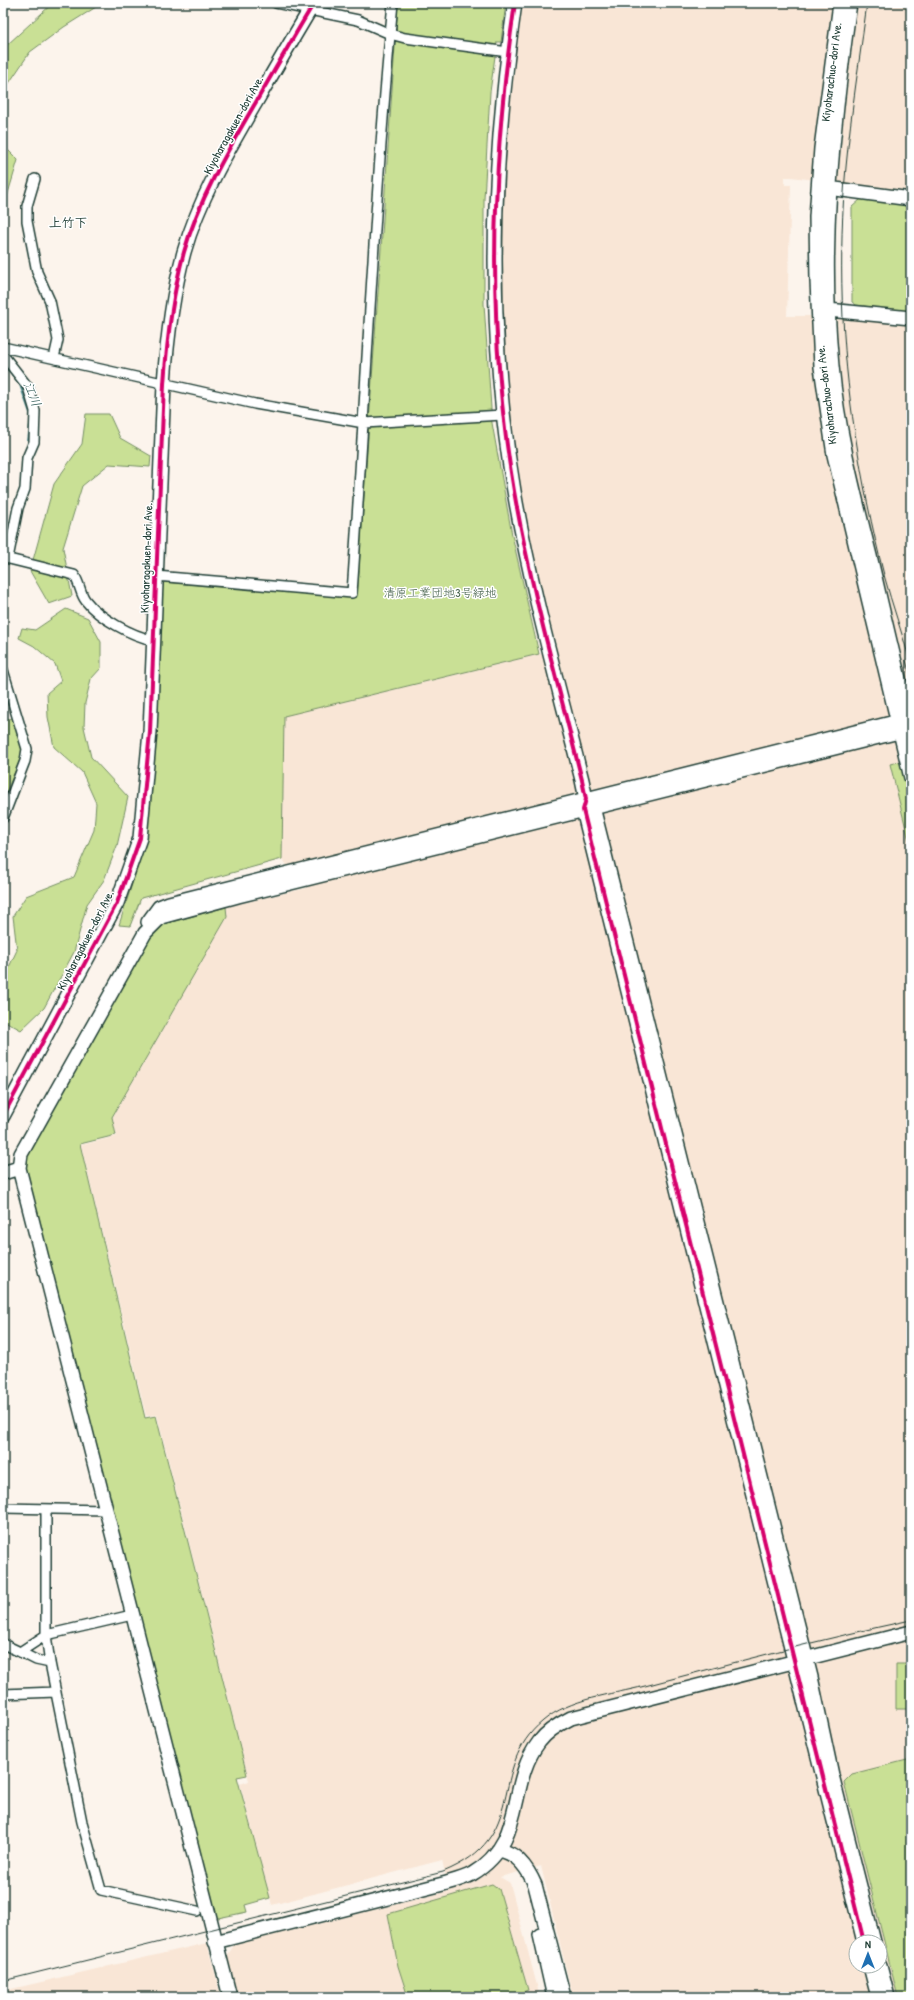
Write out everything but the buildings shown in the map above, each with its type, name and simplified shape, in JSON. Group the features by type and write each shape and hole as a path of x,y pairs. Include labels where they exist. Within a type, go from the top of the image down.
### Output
{"street":[{"path":"276,3 312,6 358,20 390,34 405,38 508,52"},
{"path":"156,576 352,593 364,423 372,256 393,3"},
{"path":"515,3 498,143 494,220 495,307 503,415 514,491 523,541 587,806 800,1660 862,1934"},
{"name":"Kiyoharachuo-dori Ave.","path":"840,3 830,68 823,188 832,366 843,450 906,724 911,778"},
{"name":"Kiyoharachuo-dori Ave.","path":"850,3 823,188 816,217 818,311 822,367 834,455 906,724"},
{"name":"Kiyoharagakuen-dori Ave.","path":"3,1116 117,903 140,838 150,732 167,338 174,290 184,251 199,210 224,157 312,6"},
{"path":"35,179 28,206 28,221 37,272 50,301 58,340 54,358"},
{"path":"823,188 911,199"},
{"path":"828,310 911,318"},
{"path":"3,347 255,404 364,423 503,415"},
{"path":"3,355 28,387 35,411 34,442 27,458 24,489 18,508 9,553 4,558"},
{"path":"4,558 74,575 78,581 84,600 95,611 139,638 153,640"},
{"path":"3,670 26,749 25,761 3,818"},
{"path":"230,1997 19,1168 21,1154 145,933 150,918 162,905 587,806 906,724"},
{"path":"3,1173 19,1168"},
{"path":"3,1508 106,1510"},
{"path":"46,1509 46,1635 50,1663 82,1822 101,1890 197,1911"},
{"path":"20,1652 46,1635 132,1615"},
{"path":"215,1942 461,1879 483,1866 498,1850 512,1825 528,1760 540,1741 559,1724 584,1714 911,1632"},
{"path":"3,1644 36,1660 50,1663"},
{"path":"800,1660 834,1782 872,1934"},
{"path":"3,1694 56,1692"},
{"path":"498,1850 503,1858 518,1870 528,1887 554,1997"},
{"path":"498,1850 508,1851 517,1858 525,1867 535,1885 564,1997"},
{"path":"872,1974 878,1997"},
{"path":"882,1974 888,1997"}],"shaded area":[{"path":"522,3 911,3 911,192 791,177 785,177 785,185 791,185 787,316 858,316 911,322 911,1997 573,1997 541,1866 500,1877 510,1883 540,1997 237,1997 226,1958 234,1945 449,1891 442,1860 272,1905 240,1784 249,1781 157,1415 146,1416 81,1145 117,1136 112,1118 227,917 226,907 307,888 282,859 284,716 557,650 527,530 508,412 501,305 503,177 507,109"},
{"path":"207,1943 221,1997 3,1997 3,1991"}],"green space":[{"path":"53,3 146,3 145,5 121,4 96,7 64,27 30,52 3,92 3,51 8,44"},
{"name":"清原工業団地3号緑地","path":"398,3 506,3 501,42 497,42 490,92 484,199 484,304 492,423 512,535 539,654 284,716 282,859 141,898 130,926 119,925 146,840 155,743 163,582 357,597"},
{"path":"3,145 18,160 3,210"},
{"path":"861,199 911,205 911,312 856,305 852,302 852,207"},
{"path":"86,414 109,414 120,438 151,456 150,467 109,464 82,486 63,548 72,596 49,604 30,571 54,484 82,444"},
{"path":"66,609 88,618 101,642 101,668 91,679 85,703 84,727 91,757 128,797 117,846 104,880 87,904 74,952 44,1008 21,1030 3,1020 3,980 17,950 13,916 26,896 74,877 94,830 96,803 82,772 54,747 48,717 47,693 61,681 55,664 34,646 19,638 22,628 35,630"},
{"path":"3,718 13,719 23,753 3,799"},
{"path":"902,761 911,796 911,849 890,764"},
{"path":"226,907 227,917 112,1117 116,1135 80,1144 145,1418 156,1416 247,1775 237,1777 270,1898 245,1905 247,1912 218,1918 213,1916 23,1166 26,1154 157,926"},
{"path":"896,1664 911,1664 911,1709 896,1709"},
{"path":"911,1759 911,1997 898,1997 888,1957 888,1934 882,1934 844,1782 852,1774"},
{"path":"492,1884 499,1889 528,1990 511,1997 408,1997 398,1966 388,1914"}],"waterway":[{"name":"江川","path":"3,363 20,384 31,415"},
{"name":"江川","path":"28,444 30,426"}],"tram line":[{"path":"867,3 850,126 846,167 842,233 842,300 844,334 850,400 875,540 911,665"},
{"path":"906,660 911,680"},
{"path":"3,1981 443,1872 470,1857 488,1840 498,1821 505,1801 515,1760 526,1740 543,1721 554,1713 591,1698 645,1686 810,1643 911,1620"}],"cycle path":[{"path":"3,1116 117,903 140,838 150,732 165,367 173,301 184,252 190,232 215,175 245,120 314,3"},
{"path":"515,3 501,125 495,247 499,369 505,430 514,491 528,564 582,780 586,799 583,810 862,1934"}],"district":[{"name":"上竹下","path":"68,222"}]}
